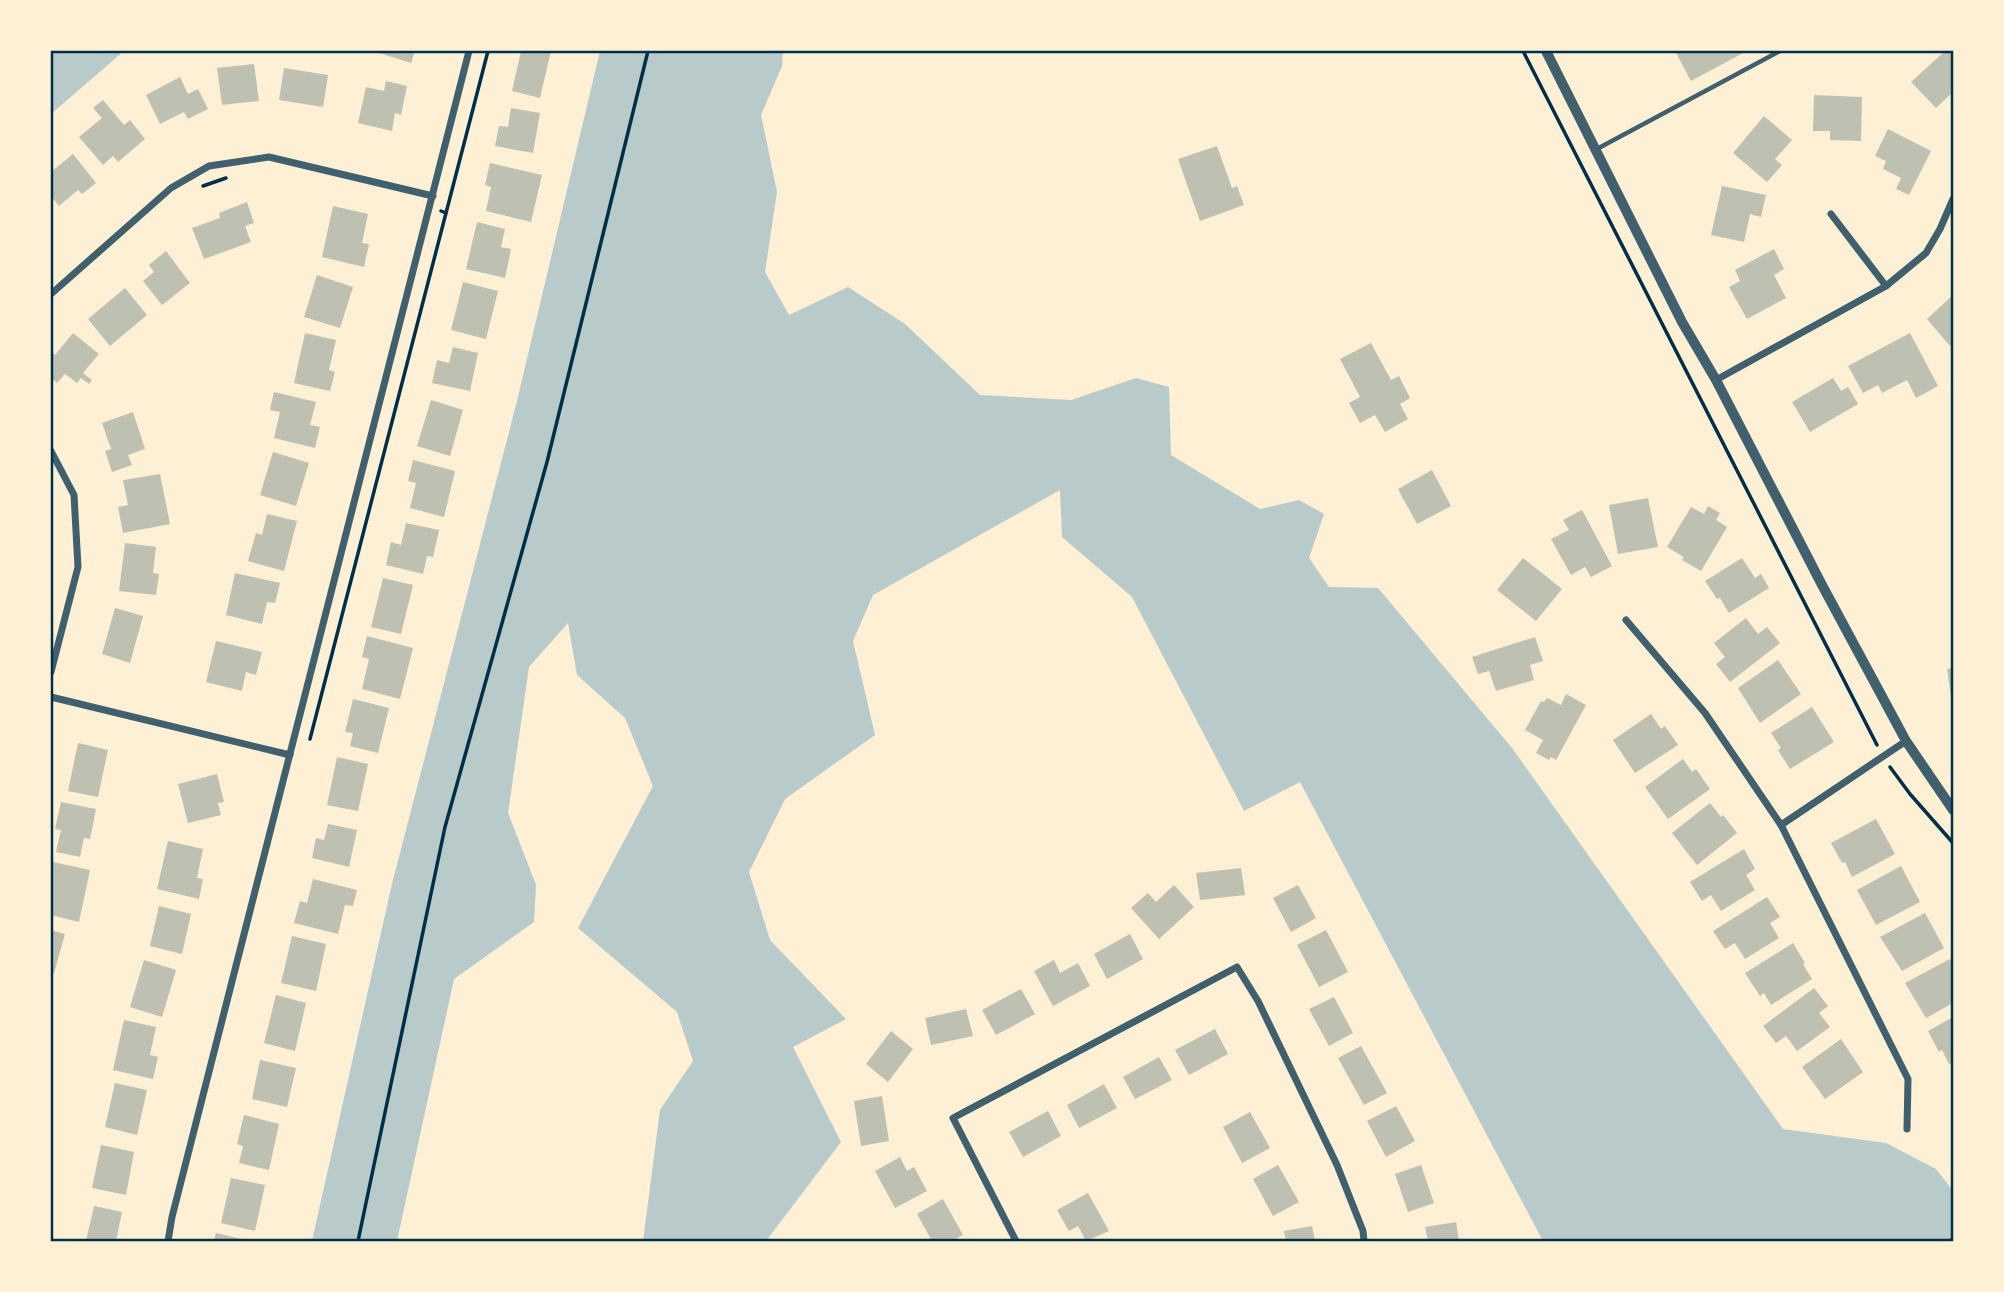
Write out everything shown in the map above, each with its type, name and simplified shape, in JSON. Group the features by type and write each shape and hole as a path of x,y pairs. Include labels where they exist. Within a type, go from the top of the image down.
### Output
{"street":[{"path":"168,1241 469,51"},
{"path":"1546,51 1682,322 1716,380 1810,564 1906,741 1953,810"},
{"path":"51,294 171,188 209,166 269,157 433,196"},
{"path":"1716,380 1886,286 1926,253 1953,199"},
{"path":"1831,214 1886,286"},
{"path":"51,451 74,495 78,567 51,672"},
{"path":"1626,621 1705,713 1781,825 1908,1079 1907,1129"},
{"path":"51,697 290,755"},
{"path":"1781,825 1906,741"},
{"path":"1016,1241 953,1118 1237,967 1258,1001 1337,1164 1363,1231 1364,1241"}],"lane":[{"path":"1594,150 1780,51"}],"path":[{"path":"310,738 488,51"},
{"path":"358,1241 445,827 547,462 648,51"},
{"path":"1523,51 1883,756 1910,794 1953,843"},
{"path":"199,188 229,177"},
{"path":"430,208 446,213"}],"shaded area":[{"path":"51,51 124,51 51,114"},
{"path":"600,51 783,51 782,66 761,115 777,192 765,272 789,315 848,287 905,324 980,395 1071,400 1136,378 1169,387 1171,455 1260,509 1299,500 1324,514 1309,558 1329,587 1378,588 1512,748 1783,1129 1886,1143 1936,1169 1953,1191 1953,1238 1947,1241 1543,1241 1300,782 1244,811 1132,597 1062,537 1060,490 873,595 853,641 875,735 785,799 749,872 770,940 846,1019 793,1047 841,1142 766,1241 643,1241 660,1110 693,1061 677,1012 578,928 653,786 625,718 577,675 568,623 529,667 508,813 536,885 534,922 454,979 397,1241 312,1241 391,888 517,401"}],"building":[{"path":"373,51 415,51 411,63"},
{"path":"521,51 551,51 540,98 512,91"},
{"path":"1675,51 1747,51 1691,81"},
{"path":"1945,51 1953,51 1953,92 1936,108 1911,82"},
{"path":"254,64 259,101 222,105 217,68"},
{"path":"284,68 328,75 323,107 279,100"},
{"path":"180,77 188,94 198,89 208,109 188,119 184,112 160,124 146,95"},
{"path":"386,81 407,86 401,115 395,113 392,131 358,123 366,87 384,91"},
{"path":"1814,95 1862,97 1861,141 1830,140 1830,131 1813,131"},
{"path":"103,100 124,125 130,120 145,139 118,162 113,156 103,165 79,137 102,118 93,108"},
{"path":"511,108 540,113 533,153 495,146 499,126 508,127"},
{"path":"1764,116 1792,140 1775,159 1782,165 1767,182 1733,153"},
{"path":"1888,129 1931,151 1909,195 1896,189 1901,178 1883,169 1886,161 1875,156"},
{"path":"1217,146 1232,188 1237,186 1244,205 1200,221 1178,159"},
{"path":"73,154 96,183 82,194 78,190 59,206 51,196 51,172"},
{"path":"490,163 542,175 531,222 486,211 491,187 485,185"},
{"path":"1722,186 1766,195 1761,217 1750,214 1744,242 1711,235"},
{"path":"247,202 254,223 245,226 251,242 204,259 192,228 220,218 219,213"},
{"path":"333,206 368,214 362,243 369,244 364,267 322,257"},
{"path":"477,222 505,229 501,247 511,249 505,278 466,269"},
{"path":"1774,249 1784,269 1774,275 1786,298 1747,319 1729,287 1740,281 1735,270"},
{"path":"166,251 190,283 162,305 143,281 154,272 149,265"},
{"path":"317,275 353,287 340,328 304,317"},
{"path":"463,282 498,291 486,339 451,330"},
{"path":"125,288 147,315 110,346 88,319"},
{"path":"1953,295 1953,343 1950,346 1927,319"},
{"path":"73,333 99,354 83,373 92,380 89,384 81,378 77,383 65,374 57,383 51,377 51,351 55,355"},
{"path":"305,333 336,340 329,370 335,372 330,391 294,383"},
{"path":"1910,333 1938,386 1916,398 1907,380 1882,393 1878,385 1863,393 1848,366"},
{"path":"1371,343 1391,380 1399,376 1410,398 1400,404 1408,419 1385,432 1375,415 1360,423 1349,403 1360,397 1340,359"},
{"path":"453,347 478,353 470,391 432,383 437,360 449,363"},
{"path":"1833,378 1841,391 1848,387 1858,404 1810,432 1792,402"},
{"path":"274,392 316,402 310,425 320,427 315,448 274,438 280,412 270,410"},
{"path":"431,400 463,410 450,456 417,446"},
{"path":"133,412 145,449 128,455 132,465 112,472 105,451 111,449 102,423"},
{"path":"273,452 309,463 296,506 260,495"},
{"path":"413,460 455,471 444,517 410,508 416,483 408,481"},
{"path":"1432,470 1451,506 1417,524 1398,489"},
{"path":"160,474 170,524 123,533 118,507 128,505 123,480"},
{"path":"1648,498 1658,547 1618,554 1609,505"},
{"path":"1708,506 1720,513 1716,520 1727,527 1701,571 1667,547 1691,507 1704,514"},
{"path":"1582,510 1612,566 1591,577 1585,567 1571,575 1551,539 1569,530 1563,520"},
{"path":"267,514 297,521 284,571 248,561 256,533 262,535"},
{"path":"406,523 439,530 433,557 427,556 423,574 386,565 391,542 401,545"},
{"path":"125,543 156,547 153,573 159,574 156,595 119,591"},
{"path":"1523,558 1562,589 1536,621 1497,590"},
{"path":"1742,558 1755,578 1761,574 1769,588 1729,613 1705,581"},
{"path":"235,573 280,583 275,603 267,602 262,624 226,615"},
{"path":"383,578 413,585 401,634 371,627"},
{"path":"115,608 143,616 130,663 102,654"},
{"path":"1746,618 1758,634 1767,627 1780,643 1730,682 1716,664 1725,657 1714,643"},
{"path":"367,636 413,648 400,699 362,689 369,659 362,657"},
{"path":"1535,637 1543,661 1530,665 1534,680 1496,691 1489,671 1478,674 1472,657"},
{"path":"216,641 262,652 256,675 246,672 242,691 206,682"},
{"path":"1778,660 1801,694 1760,723 1738,688"},
{"path":"1953,668 1953,704 1952,704 1947,669"},
{"path":"1566,694 1586,705 1556,760 1551,757 1549,760 1536,753 1543,740 1525,730 1541,701 1544,702 1547,698 1561,705"},
{"path":"353,699 389,708 378,753 350,746 353,733 345,732"},
{"path":"1812,707 1834,742 1790,769 1771,733"},
{"path":"1651,714 1661,729 1665,726 1678,745 1635,773 1613,740"},
{"path":"78,743 108,750 98,797 68,791"},
{"path":"337,757 368,764 358,811 327,805"},
{"path":"1683,759 1692,772 1696,769 1710,789 1668,819 1645,787"},
{"path":"217,774 224,802 218,803 221,815 188,823 178,784"},
{"path":"61,802 96,809 90,839 84,838 80,857 56,852 61,830 55,829"},
{"path":"1710,803 1737,833 1697,865 1672,833"},
{"path":"1876,819 1895,854 1852,877 1831,843"},
{"path":"328,824 357,830 349,867 312,858 316,838 324,840"},
{"path":"168,841 203,849 197,878 203,879 199,899 157,889"},
{"path":"1744,849 1755,869 1746,875 1755,890 1721,911 1711,895 1702,901 1690,882"},
{"path":"53,862 90,870 79,922 51,915"},
{"path":"1901,866 1920,902 1876,925 1857,890"},
{"path":"1241,868 1245,895 1200,900 1196,873"},
{"path":"313,879 357,890 353,906 345,905 338,934 294,923 300,901 307,903"},
{"path":"1174,885 1194,907 1159,939 1131,908 1148,893 1156,902"},
{"path":"1298,885 1316,918 1291,932 1273,898"},
{"path":"1767,897 1780,917 1770,923 1779,938 1745,959 1735,943 1725,949 1713,931"},
{"path":"159,906 191,914 182,954 150,946"},
{"path":"1925,913 1944,948 1902,971 1880,937"},
{"path":"51,930 65,934 54,973 51,972"},
{"path":"1326,930 1348,972 1319,987 1297,945"},
{"path":"1130,934 1143,959 1107,979 1094,954"},
{"path":"292,936 326,944 316,991 281,983"},
{"path":"1793,943 1812,979 1771,1005 1764,993 1760,996 1745,973"},
{"path":"1950,959 1953,965 1953,1003 1926,1018 1905,983"},
{"path":"144,960 176,970 162,1017 130,1007"},
{"path":"1054,960 1060,973 1078,963 1090,986 1053,1006 1034,971"},
{"path":"1814,988 1828,1006 1819,1013 1830,1027 1797,1051 1786,1036 1776,1043 1763,1026"},
{"path":"1021,989 1035,1014 996,1035 982,1010"},
{"path":"276,995 306,1003 295,1051 264,1043"},
{"path":"1334,997 1353,1033 1329,1046 1309,1009"},
{"path":"966,1009 973,1036 931,1045 925,1018"},
{"path":"1953,1017 1953,1062 1949,1064 1928,1031"},
{"path":"124,1020 156,1027 150,1055 158,1057 153,1079 113,1070"},
{"path":"1215,1029 1228,1054 1189,1075 1175,1050"},
{"path":"891,1031 913,1049 888,1082 866,1064"},
{"path":"1841,1039 1863,1072 1825,1099 1802,1067"},
{"path":"1361,1046 1387,1093 1364,1105 1338,1058"},
{"path":"1159,1057 1172,1080 1135,1099 1123,1077"},
{"path":"260,1060 296,1068 287,1107 252,1099"},
{"path":"115,1083 147,1090 137,1135 105,1127"},
{"path":"1104,1084 1117,1108 1079,1128 1067,1105"},
{"path":"882,1096 889,1141 861,1146 854,1101"},
{"path":"1396,1106 1415,1141 1386,1157 1367,1121"},
{"path":"1048,1111 1061,1136 1023,1157 1009,1132"},
{"path":"1250,1112 1270,1148 1242,1163 1223,1127"},
{"path":"244,1115 279,1124 269,1170 239,1163 243,1146 237,1144"},
{"path":"101,1145 134,1152 126,1195 92,1188"},
{"path":"900,1157 907,1171 914,1167 927,1191 895,1208 875,1171"},
{"path":"1278,1165 1299,1202 1273,1216 1253,1179"},
{"path":"1421,1165 1434,1203 1408,1212 1395,1174"},
{"path":"231,1178 265,1185 255,1231 221,1223"},
{"path":"1088,1193 1109,1231 1086,1241 1078,1226 1069,1231 1057,1210"},
{"path":"943,1199 963,1235 952,1241 932,1241 917,1214"},
{"path":"94,1206 122,1212 116,1241 86,1241"},
{"path":"1456,1222 1459,1241 1428,1241 1425,1227"},
{"path":"1312,1226 1315,1241 1286,1241 1284,1231"},
{"path":"216,1233 246,1240 246,1241 214,1241"}]}
